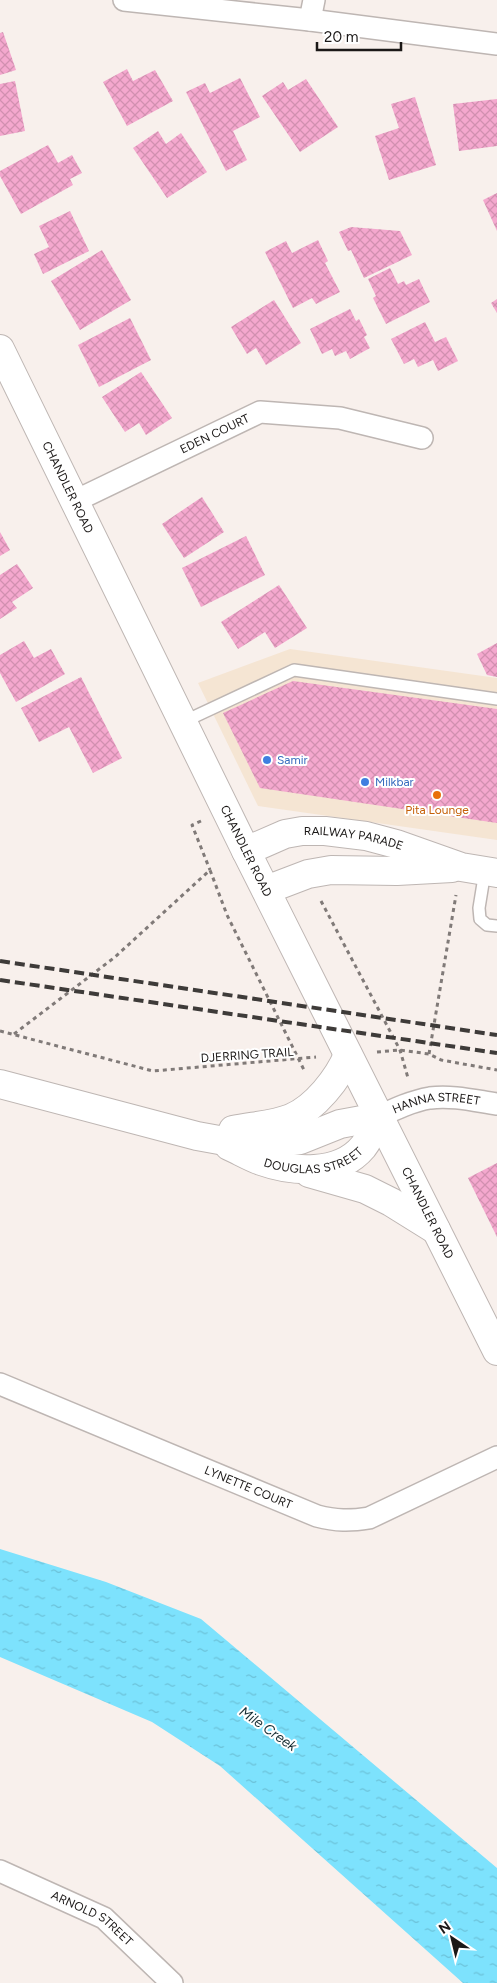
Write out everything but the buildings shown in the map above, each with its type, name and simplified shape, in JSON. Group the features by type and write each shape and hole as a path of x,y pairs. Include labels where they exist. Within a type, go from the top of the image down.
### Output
{"main road":[{"name":"CHANDLER ROAD","path":"0,349 246,851 497,1351"},
{"name":"RAILWAY PARADE","path":"246,851 285,834 302,831 325,831 366,836 481,870"},
{"name":"RAILWAY PARADE","path":"266,890 308,874 331,870 481,870"},
{"path":"207,1138 291,1118 298,1114 320,1096 335,1077 348,1055"},
{"name":"DOUGLAS STREET","path":"0,1084 207,1138 249,1143 300,1140 340,1124 378,1116"},
{"name":"DOUGLAS STREET","path":"207,1138 263,1162 286,1167 319,1169 341,1163 362,1148 372,1132 378,1116"},
{"path":"286,1167 365,1190 391,1202 436,1230"}],"street":[{"path":"124,0 312,10 497,44"},
{"name":"EDEN COURT","path":"75,502 260,412 340,418 422,438"},
{"name":"HANNA STREET","path":"378,1116 432,1098 467,1099 497,1104"},
{"name":"LYNETTE COURT","path":"0,1384 317,1516 333,1520 347,1522 369,1518 497,1457"},
{"name":"ARNOLD STREET","path":"0,1871 104,1918 172,1983"}],"lane":[{"path":"183,722 294,670 497,699"},
{"path":"481,870 480,919 487,925 497,926"}],"path":[{"path":"204,818 192,825 227,915 300,1060"},
{"path":"13,1034 115,957 210,870"},
{"path":"429,1054 481,870"},
{"path":"321,902 400,1050 408,1079"},
{"name":"DJERRING TRAIL","path":"0,1031 154,1071 400,1050 429,1054 441,1060 497,1070"}],"shaded area":[{"path":"290,649 497,678 497,840 258,806 198,683"}],"water":[{"name":"Mile Creek","path":"0,1549 106,1582 201,1619 497,1868 497,1983 463,1983 220,1766 152,1722 0,1657"}],"railway":[{"path":"0,961 497,1035"},
{"path":"0,980 497,1053"}],"place":[{"name":"Samir","path":"267,760"},
{"name":"Milkbar","path":"365,782"},
{"name":"Pita Lounge","path":"437,795"}]}
